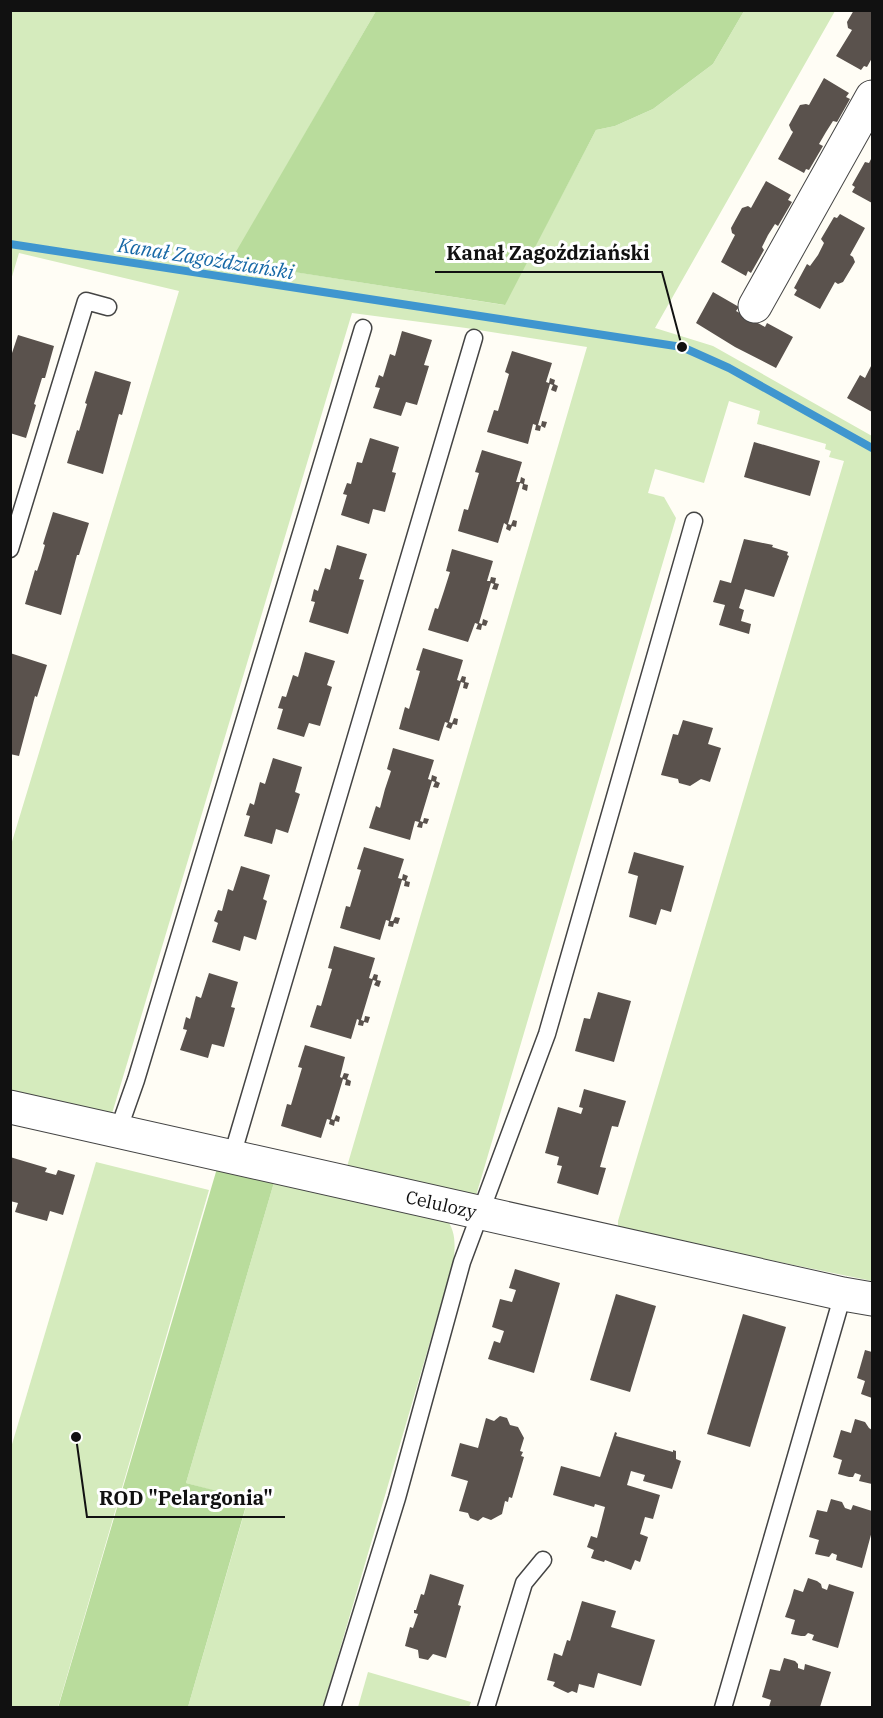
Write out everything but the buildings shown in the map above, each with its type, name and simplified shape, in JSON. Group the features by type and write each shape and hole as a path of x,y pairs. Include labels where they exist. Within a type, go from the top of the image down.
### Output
{"street":[{"path":"755,306 873,98"},
{"name":"Celulozy","path":"10,1107 858,1297"}],"lane":[{"path":"10,549 86,301 108,307"},
{"path":"118,1131 136,1080 363,328"},
{"path":"232,1156 474,338"},
{"path":"332,1707 397,1498 462,1262 547,1034 694,521"},
{"path":"723,1707 858,1297"},
{"path":"486,1707 521,1590 543,1560"}],"green space":[{"path":"11,11 376,11 231,262 504,305 596,130 615,126 653,109 713,64 744,11 835,11 655,328 713,346 872,436 872,1281 618,1229 618,1221 844,461 829,457 831,451 825,449 826,444 757,424 760,411 729,401 704,483 655,469 648,493 664,497 676,518 475,1199 346,1170 587,347 352,313 111,1117 11,1093 11,845 179,291 19,253 11,280"},
{"path":"376,11 744,11 713,64 653,109 615,126 596,130 505,305 230,262"},
{"path":"96,1162 209,1190 58,1707 11,1707 10,1451"},
{"path":"218,1165 275,1179 186,1483 248,1499 188,1707 58,1708"},
{"path":"275,1179 445,1217 454,1237 454,1260 323,1707 188,1707 248,1500 186,1483"},
{"path":"368,1672 471,1702 469,1707 358,1707"}],"waterway":[{"name":"Kanał Zagoździański","path":"10,244 682,347 729,368 872,448"}],"place":[{"name":"Kanał Zagoździański","path":"682,347"},
{"name":"ROD \"Pelargonia\"","path":"76,1437"}]}
